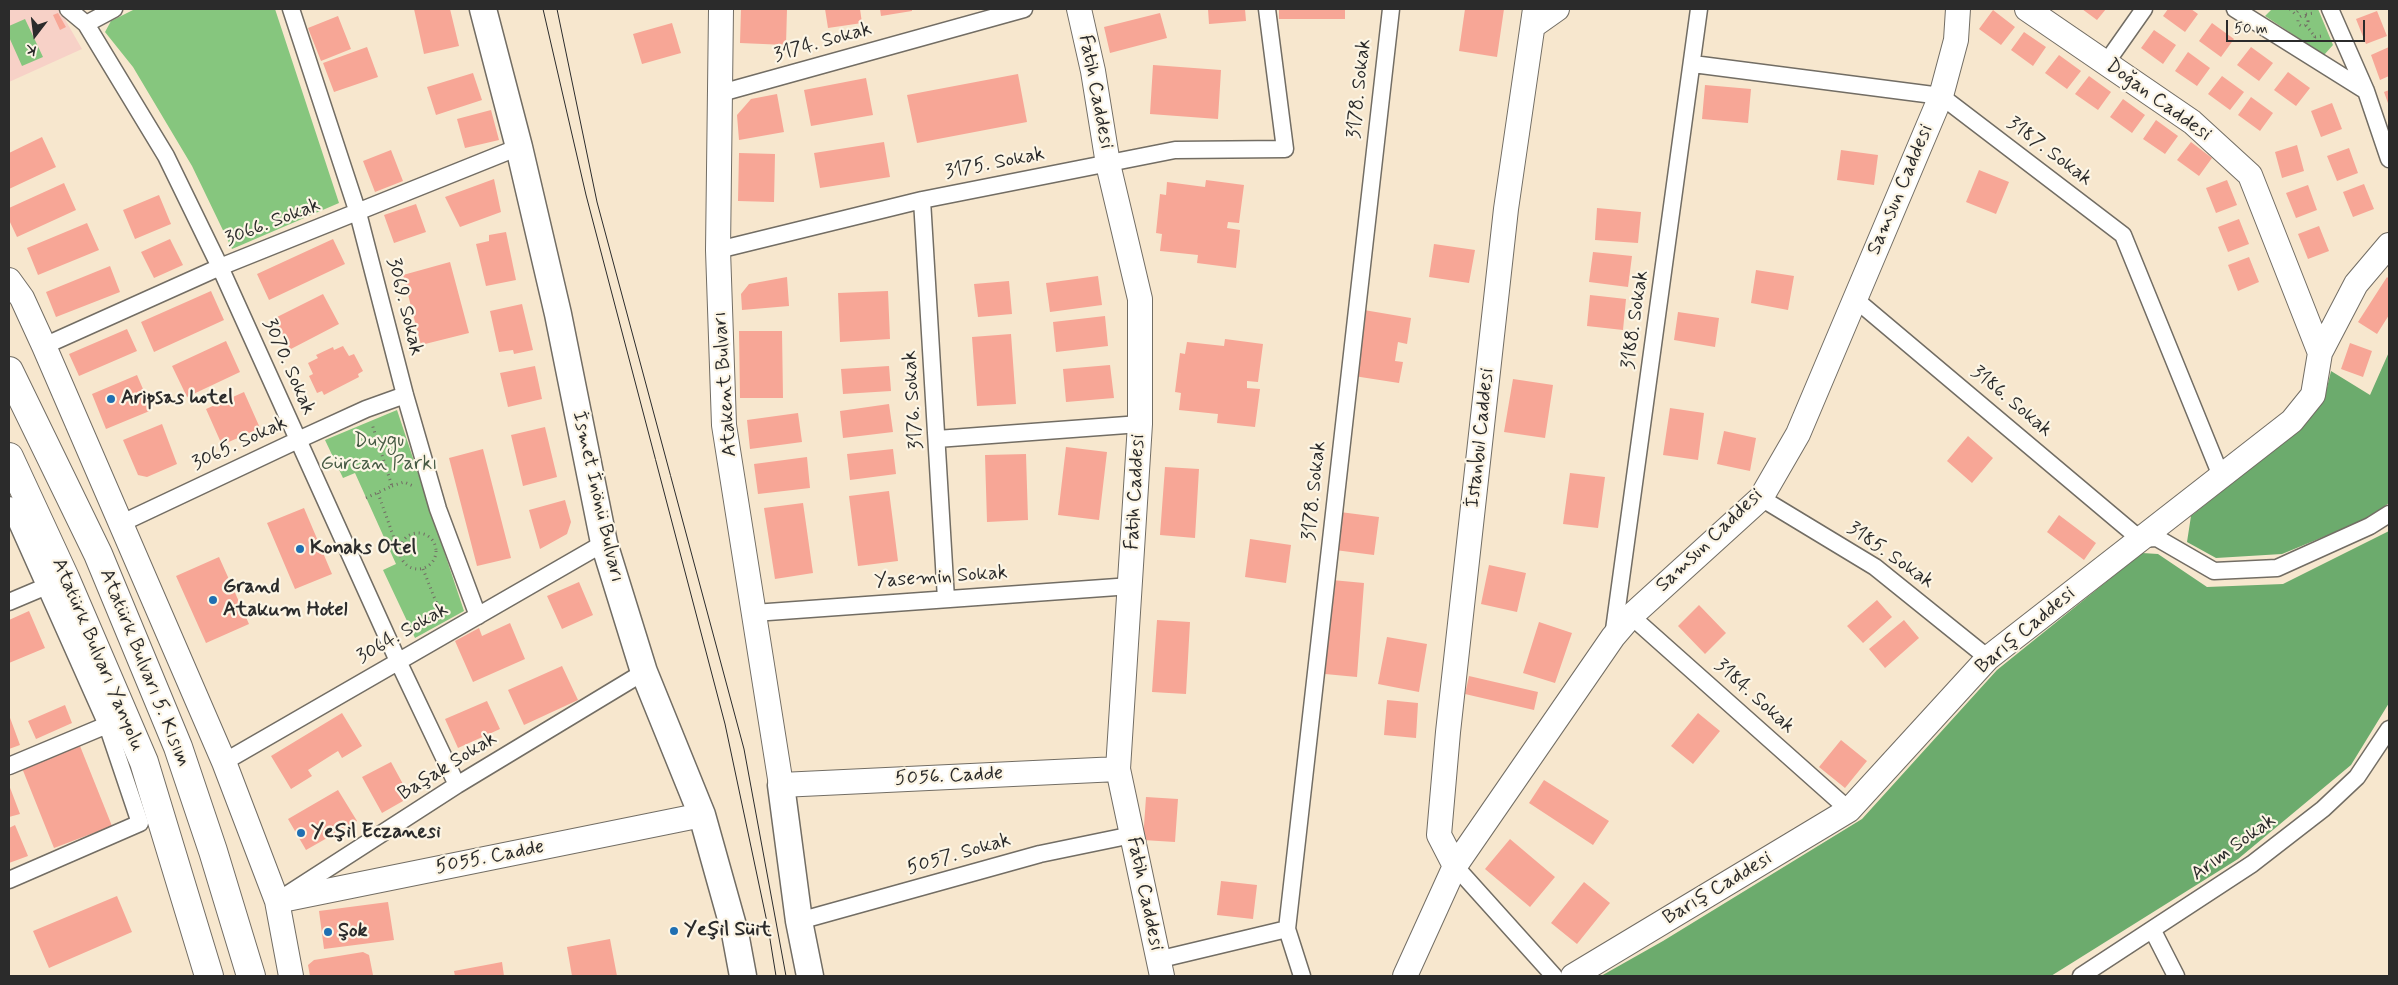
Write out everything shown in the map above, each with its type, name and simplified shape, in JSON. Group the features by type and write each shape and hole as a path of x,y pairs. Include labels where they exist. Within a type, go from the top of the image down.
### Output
{"highway":[{"name":"Atatürk Bulvarı 5. Kısım","path":"9,371 98,554 178,747 214,850 251,976"},
{"name":"Atatürk Bulvarı 5. Kısım","path":"11,468 55,582 144,762 209,976"}],"main road":[{"name":"İsmet İnönü Bulvarı","path":"483,9 519,148 558,314 604,543 644,672 702,815 735,933 743,976"},
{"path":"781,784 799,921 810,976"}],"street":[{"name":"3070. Sokak","path":"68,9 86,24 166,156 220,267 398,661 457,785"},
{"path":"86,24 114,9"},
{"name":"3069. Sokak","path":"291,9 358,213 405,396 438,509 478,616"},
{"name":"Atakent Bulvarı","path":"721,9 718,250 724,425 781,784"},
{"name":"3174. Sokak","path":"721,93 1024,9"},
{"name":"Fatih Caddesi","path":"1079,9 1093,71 1108,164 1140,300 1140,424 1118,769 1159,968"},
{"name":"3175. Sokak","path":"718,250 922,200 1175,150 1285,150 1268,9"},
{"name":"3178. Sokak","path":"1302,976 1287,929 1391,9"},
{"path":"1534,17 1557,9"},
{"name":"3188. Sokak","path":"1613,637 1693,64 1699,9"},
{"name":"Samsun Caddesi","path":"1404,976 1455,866 1613,637 1631,616 1761,498 1798,434 1941,96 1956,40 1958,9"},
{"name":"Doğan Caddesi","path":"2027,9 2192,122 2250,175 2320,353"},
{"path":"2106,63 2144,9"},
{"path":"2235,9 2366,91"},
{"path":"2330,9 2366,91 2389,159"},
{"name":"İstanbul Caddesi","path":"1455,866 1440,835 1448,741 1506,209 1534,17"},
{"path":"1693,64 1941,96"},
{"name":"3187. Sokak","path":"1941,96 2123,235 2221,476"},
{"name":"3066. Sokak","path":"44,346 220,267 519,148"},
{"name":"3176. Sokak","path":"922,200 946,598"},
{"name":"Barış Caddesi","path":"1573,976 1849,810 1988,658 2292,421 2313,395 2320,353 2356,284 2389,245"},
{"path":"9,271 15,289 44,346 122,522 224,762 277,901 291,976"},
{"name":"3186. Sokak","path":"1855,298 2140,538"},
{"name":"3065. Sokak","path":"122,522 366,409 405,396"},
{"path":"937,439 1140,424"},
{"name":"3185. Sokak","path":"1761,498 1876,567 1988,658"},
{"name":"Atatürk Bulvarı Yanyolu","path":"9,505 55,582 140,823 9,880"},
{"path":"2176,547 2174,528 2180,508"},
{"path":"2140,538 2158,538 2214,571 2277,568 2370,526 2389,514"},
{"name":"3064. Sokak","path":"224,762 604,543"},
{"path":"9,602 55,582"},
{"name":"Yasemin Sokak","path":"754,613 1131,586"},
{"name":"3184. Sokak","path":"1631,616 1849,810"},
{"name":"Başak Sokak","path":"277,901 457,785 644,672"},
{"path":"9,766 107,725"},
{"name":"Arım Sokak","path":"2081,976 2153,931 2252,864 2323,810 2357,777 2389,729"},
{"name":"5056. Cadde","path":"781,784 1118,769"},
{"name":"5055. Cadde","path":"277,901 702,815"},
{"name":"5057. Sokak","path":"799,921 1040,854 1132,835"},
{"path":"1455,866 1554,976"},
{"path":"1159,968 1287,929"},
{"path":"2153,931 2176,976"}],"path":[{"path":"2290,9 2292,12 2305,9 2304,16 2298,23 2303,27 2306,25"},
{"path":"2304,16 2313,14 2314,9"},
{"path":"2299,10 2308,22 2306,25 2315,37"},
{"path":"366,409 392,481 392,486 366,498"},
{"path":"378,493 400,554 406,565 423,569 434,560 435,545 424,535 410,535 404,540 400,554"},
{"path":"386,543 395,540"},
{"path":"423,569 447,633"}],"shaded area":[{"path":"9,9 59,9 82,49 9,82"}],"green space":[{"path":"135,9 275,9 339,203 232,249 192,166 133,67 105,32 111,21"},
{"path":"2272,9 2318,9 2333,45 2324,55 2265,16"},
{"path":"25,19 43,57 22,66 9,37 9,26"},
{"path":"2389,352 2389,503 2367,519 2282,554 2216,558 2187,542 2191,516 2296,432 2325,396 2331,371 2370,395"},
{"name":"Duygu Gürcan Parkı","path":"397,410 464,611 415,638 383,570 396,564 355,473 343,478 325,440"},
{"path":"2389,531 2389,703 2351,765 2238,859 2051,976 1601,976 1663,941 1862,819 1997,670 2142,553 2158,554 2207,587 2283,584"}],"building":[{"path":"414,9 450,9 459,46 424,54"},
{"path":"741,9 787,9 786,45 740,43"},
{"path":"825,9 860,9 862,23 828,28"},
{"path":"880,9 912,9 912,11 881,16"},
{"path":"1208,9 1245,9 1246,21 1209,24"},
{"path":"1279,9 1345,9 1345,19 1279,19"},
{"path":"1465,9 1504,9 1497,57 1459,51"},
{"path":"2082,9 2106,9 2097,20"},
{"path":"2168,9 2191,9 2198,14 2185,32 2163,16"},
{"path":"1993,10 2015,27 2001,45 1979,29"},
{"path":"2377,11 2387,36 2366,44 2356,19"},
{"path":"58,13 66,27 60,30 53,15"},
{"path":"1160,13 1167,38 1110,53 1104,27"},
{"path":"338,16 351,49 321,61 308,28"},
{"path":"672,23 681,53 642,64 633,34"},
{"path":"2212,23 2234,39 2221,57 2199,41"},
{"path":"2154,30 2176,45 2163,64 2141,48"},
{"path":"2024,32 2046,47 2033,66 2011,50"},
{"path":"367,47 378,77 334,92 323,63"},
{"path":"2251,47 2273,63 2259,81 2237,65"},
{"path":"2389,47 2389,76 2380,80 2371,55"},
{"path":"2188,52 2210,68 2197,86 2175,71"},
{"path":"2059,55 2081,71 2067,89 2045,73"},
{"path":"1153,65 1221,70 1218,119 1150,114"},
{"path":"2288,72 2310,88 2296,106 2274,90"},
{"path":"473,73 482,100 436,115 427,87"},
{"path":"1018,74 1027,122 917,143 907,95"},
{"path":"2089,76 2111,92 2098,110 2075,94"},
{"path":"2222,76 2244,92 2230,110 2208,94"},
{"path":"866,78 873,115 811,126 804,90"},
{"path":"1705,85 1751,89 1748,123 1702,119"},
{"path":"2389,90 2389,106 2384,92"},
{"path":"777,94 784,132 739,140 737,115 751,99"},
{"path":"2251,97 2273,113 2260,131 2238,115"},
{"path":"2123,99 2145,115 2132,133 2110,117"},
{"path":"2332,103 2342,129 2321,137 2311,111"},
{"path":"491,110 499,140 465,148 457,119"},
{"path":"2156,120 2178,136 2165,154 2143,139"},
{"path":"42,137 56,167 9,189 9,153"},
{"path":"884,142 890,177 820,188 814,153"},
{"path":"2191,142 2212,158 2199,176 2177,160"},
{"path":"2297,145 2304,171 2282,178 2275,152"},
{"path":"2349,148 2358,173 2337,181 2327,156"},
{"path":"391,150 403,181 375,192 363,161"},
{"path":"1841,150 1878,155 1874,185 1837,180"},
{"path":"739,153 775,154 774,202 738,201"},
{"path":"1979,170 2009,182 1996,214 1966,202"},
{"path":"494,179 501,212 460,227 445,197"},
{"path":"1206,180 1244,185 1239,223 1228,222 1227,228 1240,230 1236,268 1197,263 1198,255 1160,251 1162,234 1156,233 1160,194 1166,195 1167,182 1205,187"},
{"path":"2227,180 2237,205 2216,213 2206,188"},
{"path":"64,183 76,210 17,237 9,220 9,208"},
{"path":"2364,184 2374,209 2353,217 2343,192"},
{"path":"2308,185 2317,210 2296,218 2286,193"},
{"path":"159,195 171,224 135,239 123,210"},
{"path":"416,204 426,232 394,243 384,215"},
{"path":"1597,208 1641,212 1638,243 1595,240"},
{"path":"2239,219 2249,244 2228,252 2218,227"},
{"path":"87,223 99,250 38,275 27,248"},
{"path":"2319,226 2329,251 2308,259 2298,234"},
{"path":"506,232 516,280 486,286 476,244 489,241 489,235"},
{"path":"170,239 183,265 154,278 141,252"},
{"path":"333,239 345,264 269,300 257,274"},
{"path":"1434,244 1475,250 1469,283 1429,277"},
{"path":"1593,252 1632,256 1628,287 1589,282"},
{"path":"2249,257 2259,282 2238,291 2228,265"},
{"path":"450,262 469,333 421,345 403,275"},
{"path":"110,266 120,292 56,317 46,292"},
{"path":"1756,270 1794,276 1788,310 1751,303"},
{"path":"1098,276 1102,305 1050,312 1046,283"},
{"path":"787,277 789,306 742,310 741,294 749,284"},
{"path":"2387,277 2389,279 2389,315 2377,334 2358,322"},
{"path":"1009,281 1012,314 978,317 974,284"},
{"path":"211,291 224,320 154,352 141,322"},
{"path":"888,291 890,339 840,342 838,293"},
{"path":"323,294 339,324 289,350 273,319"},
{"path":"1590,295 1626,299 1623,330 1587,326"},
{"path":"522,304 533,350 514,354 513,350 499,352 490,311"},
{"path":"1364,310 1411,318 1407,344 1398,342 1395,361 1403,362 1399,383 1354,376"},
{"path":"1678,312 1719,318 1715,347 1674,340"},
{"path":"1105,316 1108,346 1056,352 1053,322"},
{"path":"127,329 137,351 79,376 69,354"},
{"path":"739,331 782,331 783,398 740,398"},
{"path":"1011,334 1016,404 977,406 972,337"},
{"path":"1225,339 1263,344 1258,382 1247,381 1247,388 1260,389 1255,427 1217,423 1218,414 1179,410 1181,393 1175,392 1180,353 1185,354 1187,342 1224,346"},
{"path":"226,341 240,372 187,397 172,366"},
{"path":"2350,343 2372,351 2363,377 2341,369"},
{"path":"343,346 349,356 354,354 363,371 358,374 359,377 324,395 322,391 317,393 309,376 313,374 308,363 318,358 316,355 333,347 334,350"},
{"path":"1110,365 1114,398 1066,402 1063,369"},
{"path":"535,366 542,399 508,407 500,373"},
{"path":"889,366 891,391 843,394 841,369"},
{"path":"137,375 152,410 106,429 92,394"},
{"path":"1513,379 1553,385 1545,438 1504,432"},
{"path":"244,392 260,428 222,445 206,409"},
{"path":"889,404 893,432 843,438 840,411"},
{"path":"1670,408 1704,413 1698,460 1663,455"},
{"path":"798,413 802,442 750,449 747,420"},
{"path":"162,424 177,464 147,477 138,475 123,440"},
{"path":"545,427 557,477 523,486 511,435"},
{"path":"1724,431 1756,438 1750,471 1717,464"},
{"path":"1968,436 1993,458 1972,483 1947,461"},
{"path":"1066,447 1107,452 1099,520 1058,515"},
{"path":"483,449 511,558 477,566 449,458"},
{"path":"893,449 896,474 850,480 847,454"},
{"path":"1026,454 1028,520 987,522 985,455"},
{"path":"807,457 810,488 758,494 754,464"},
{"path":"1165,467 1199,469 1195,538 1160,535"},
{"path":"1570,473 1605,477 1598,528 1563,524"},
{"path":"889,491 898,561 858,566 849,496"},
{"path":"565,500 571,522 567,534 540,549 529,510"},
{"path":"803,503 813,573 775,579 764,508"},
{"name":"Konaks Otel","path":"304,508 332,574 295,589 267,523"},
{"path":"1340,512 1379,517 1374,555 1335,550"},
{"path":"2059,515 2096,543 2084,560 2047,532"},
{"path":"1250,539 1291,545 1286,583 1245,577"},
{"name":"Grand Atakum Hotel","path":"219,557 249,624 206,643 176,576"},
{"path":"1489,565 1526,573 1517,612 1481,604"},
{"path":"1332,580 1364,583 1357,677 1325,674"},
{"path":"579,582 593,615 562,629 547,596"},
{"path":"1877,600 1892,617 1863,643 1847,626"},
{"path":"1699,605 1726,633 1705,654 1678,626"},
{"path":"29,611 45,648 9,663 9,620"},
{"path":"1157,620 1190,622 1186,694 1152,692"},
{"path":"1904,620 1919,638 1885,668 1869,649"},
{"path":"1539,622 1572,633 1555,683 1523,673"},
{"path":"510,623 525,659 473,682 455,641 479,628 482,636"},
{"path":"1387,637 1427,644 1419,692 1378,684"},
{"path":"562,666 578,700 524,725 508,690"},
{"path":"1469,676 1538,692 1534,710 1465,694"},
{"path":"1387,700 1418,703 1416,738 1384,735"},
{"path":"487,701 500,729 458,748 445,719"},
{"path":"65,705 72,723 36,739 28,721"},
{"path":"342,713 362,746 342,758 338,751 308,770 312,776 291,789 271,756"},
{"path":"1698,713 1720,731 1693,764 1671,746"},
{"path":"9,715 20,745 9,749"},
{"path":"1841,740 1867,761 1845,788 1819,767"},
{"path":"80,746 112,826 54,848 22,768"},
{"path":"391,762 410,797 382,813 362,777"},
{"path":"1544,780 1609,821 1593,845 1529,803"},
{"path":"9,785 20,814 9,817"},
{"path":"338,790 357,821 306,850 288,819"},
{"path":"1146,797 1178,799 1175,842 1143,840"},
{"path":"15,825 28,856 9,863 9,828"},
{"path":"1510,839 1555,877 1530,907 1485,869"},
{"path":"1221,881 1257,885 1253,919 1217,915"},
{"path":"1584,882 1610,903 1577,944 1551,923"},
{"path":"117,896 132,932 49,968 33,931"},
{"path":"388,902 394,940 324,949 319,911"},
{"path":"610,939 617,976 572,976 567,947"},
{"path":"363,952 369,955 373,975 310,976 308,965 314,960"},
{"path":"502,962 504,976 455,976 454,971"}],"tram line":[{"path":"543,9 586,195 725,724 768,927 776,976"},
{"path":"557,9 597,202 744,749 786,976"}],"place":[{"name":"Aripsas hotel","path":"111,399"},
{"name":"Konaks Otel","path":"300,549"},
{"name":"Grand Atakum Hotel","path":"213,600"},
{"name":"Yeşil Eczanesi","path":"301,833"},
{"name":"Yeşil Süit","path":"674,931"},
{"name":"Şok","path":"328,932"}]}
